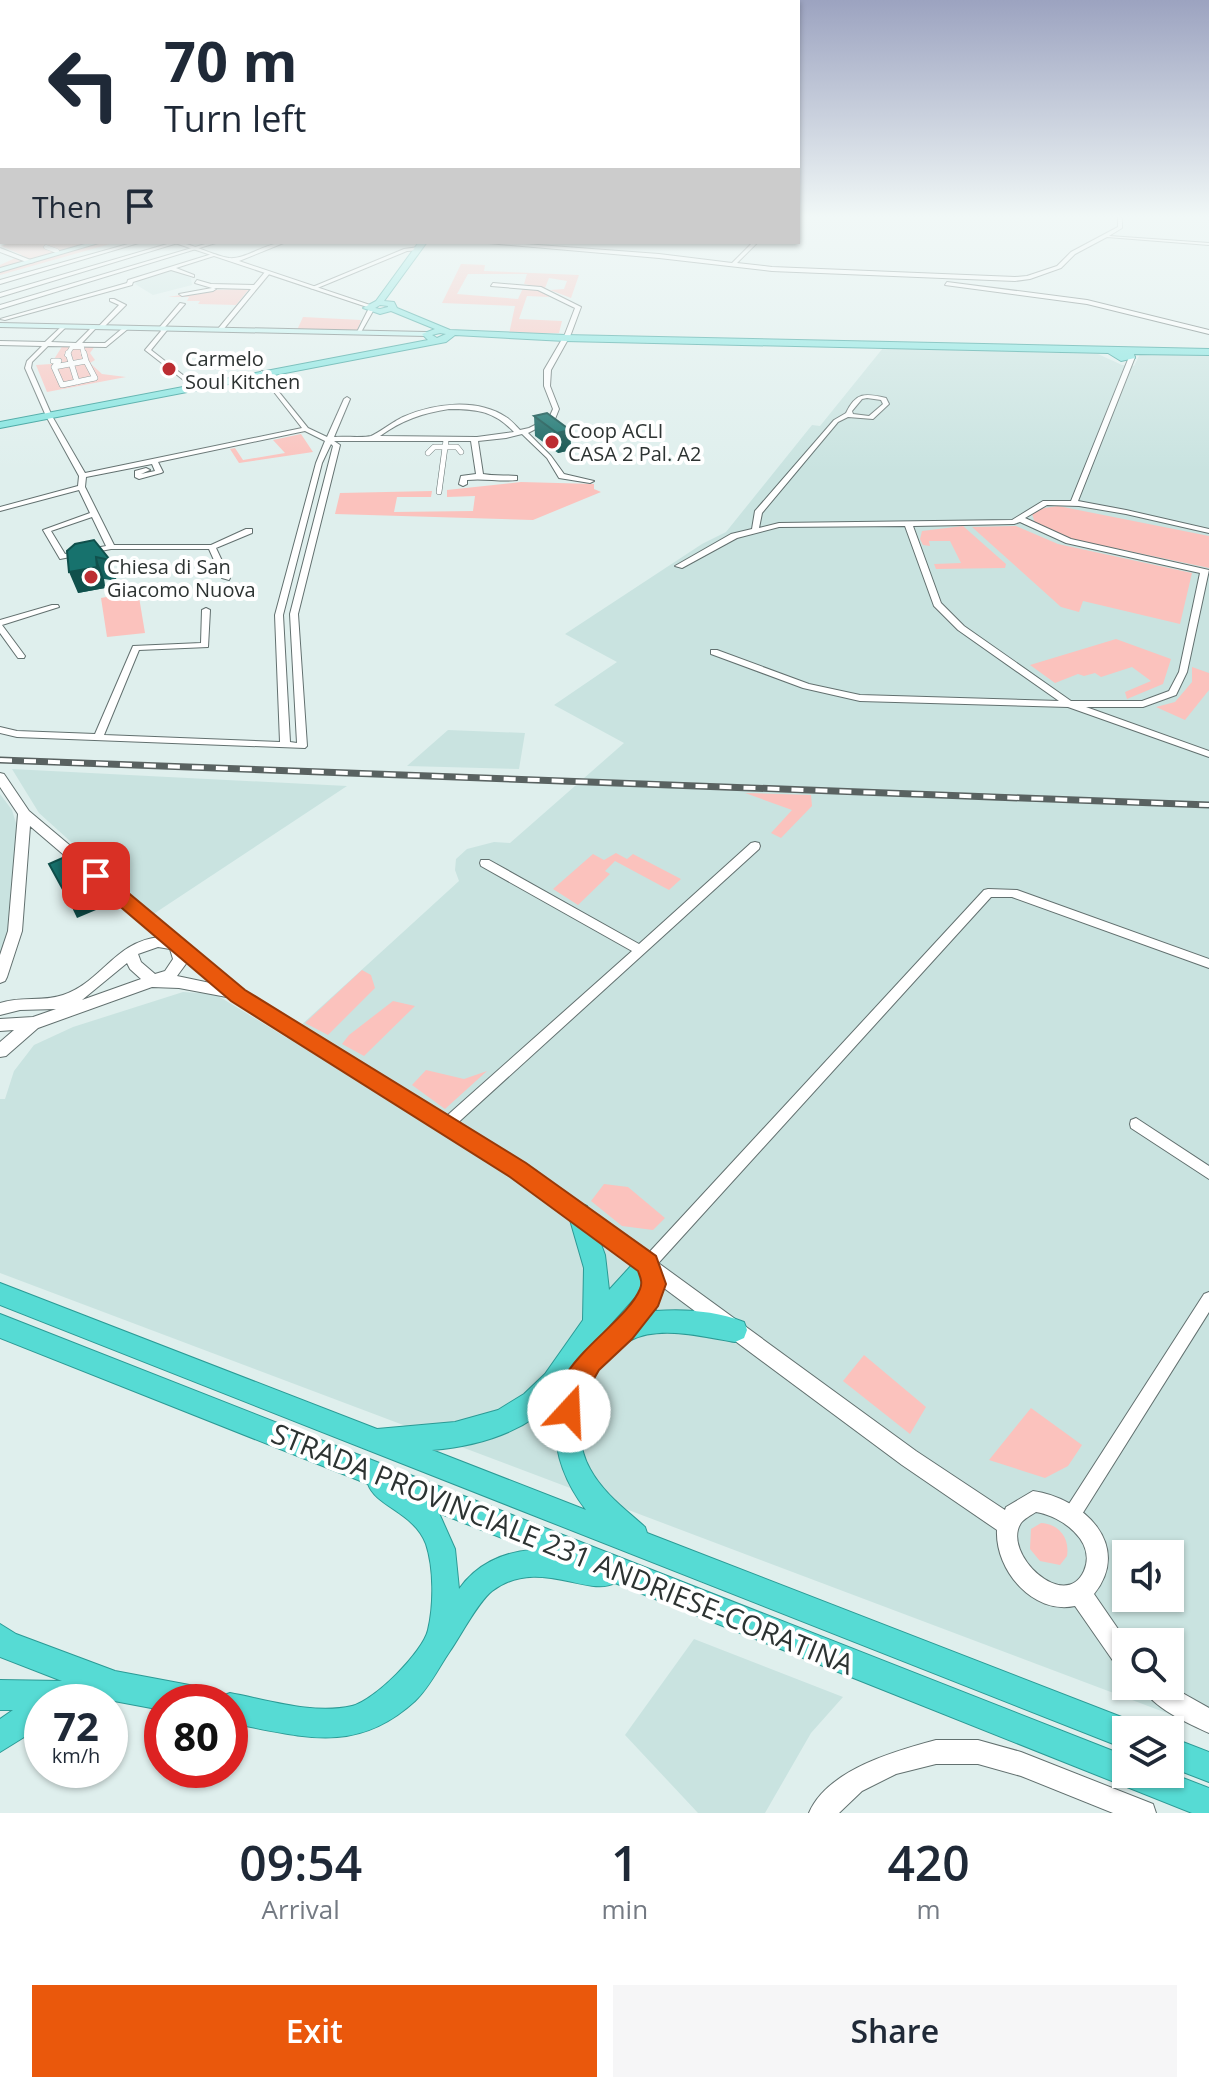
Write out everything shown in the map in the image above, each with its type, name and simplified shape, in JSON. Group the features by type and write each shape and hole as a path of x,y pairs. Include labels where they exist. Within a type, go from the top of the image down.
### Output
{"highway":[{"path":"579,1213 590,1241 600,1284 595,1325"},
{"path":"376,1439 440,1437 487,1427 522,1412 556,1381 595,1325 648,1264"},
{"path":"643,1545 591,1495 570,1456 565,1430 572,1393 590,1362 624,1330 649,1297 654,1284 648,1264"},
{"name":"STRADA PROVINCIALE 231 ANDRIESE-CORATINA","path":"0,1294 1112,1729"},
{"path":"624,1330 648,1322 691,1322 735,1330"},
{"name":"STRADA PROVINCIALE 231 ANDRIESE-CORATINA","path":"0,1326 1112,1765"},
{"path":"349,1464 417,1508 436,1536 447,1570 441,1640"},
{"path":"248,1711 311,1723 358,1721 405,1690 481,1582 514,1565 553,1562 673,1591"},
{"path":"2,1642 110,1684"},
{"path":"0,1695 24,1698"},
{"path":"0,1737 24,1721"},
{"path":"1184,1757 1209,1767"},
{"path":"1169,1788 1209,1804"}],"main road":[{"path":"386,307 389,303"},
{"path":"386,307 429,335"},
{"path":"369,308 386,307 448,333"},
{"path":"1,320 12,325 63,327 448,333 1091,350 1123,356 1149,351 1209,352"},
{"path":"0,425 408,344 429,335"}],"street":[{"path":"1,320 60,303"},
{"path":"77,345 123,305 118,303"},
{"path":"220,330 242,303"},
{"path":"354,303 369,308 358,333"},
{"path":"428,453 446,443 543,426 555,414 547,371 551,356 565,338 578,307 569,303"},
{"path":"1089,303 1209,332"},
{"path":"150,351 182,304"},
{"path":"63,327 29,362 28,368 49,416 83,476 81,487 111,547"},
{"path":"0,343 106,345 126,328"},
{"path":"77,382 68,364 67,354 72,347 82,347 95,378 77,382 62,385 53,364 68,364 86,361"},
{"path":"134,353 150,351 195,387"},
{"path":"1074,503 1123,356"},
{"path":"0,730 17,734 302,746 294,614 337,445 306,429 262,373"},
{"path":"755,529 758,513 836,421 849,414 863,397 880,397 887,403 871,418 858,419 849,414"},
{"path":"285,745 279,615 319,463 347,399"},
{"path":"376,436 406,415 449,407 497,414 549,457 562,476 590,481"},
{"path":"83,476 306,429"},
{"path":"328,441 376,436 446,443 461,452"},
{"path":"474,438 480,476"},
{"path":"439,492 446,443"},
{"path":"146,470 137,472 139,477 159,472 154,461"},
{"path":"463,484 464,478 480,476 514,478"},
{"path":"0,509 81,487"},
{"path":"679,566 716,545 755,529 779,525 1014,522 1032,508 1051,502 1074,503 1209,531"},
{"path":"93,514 47,530 63,557 111,547 212,547 249,531"},
{"path":"714,652 806,686 860,698 1143,704 1173,693 1183,672 1207,572 1069,541 1020,519"},
{"path":"908,523 937,604 961,628 1069,704 1209,754"},
{"path":"212,547 226,578"},
{"path":"21,656 0,625 55,607"},
{"path":"99,736 136,648 205,645 206,610"},
{"path":"0,777 24,814 238,995 446,1125 579,1213 909,1458 1008,1525"},
{"path":"0,977 15,931 24,814"},
{"path":"446,1125 755,846"},
{"path":"485,863 640,950"},
{"path":"648,1264 988,893 1013,893 1209,964"},
{"path":"0,1009 22,1003 52,1006 77,996 99,981 144,942 158,940 176,945"},
{"path":"0,1025 33,1023 153,982 177,968 181,960 176,945"},
{"path":"130,951 135,965 153,982 179,982 238,995"},
{"path":"0,1051 33,1023"},
{"path":"1136,1124 1209,1173"},
{"path":"1073,1513 1209,1299"},
{"path":"1033,1501 1060,1505 1073,1513 1084,1526 1096,1556 1095,1571 1090,1584 1080,1593 1065,1597 1050,1595 1034,1586 1012,1558 1007,1541 1008,1525 1013,1514 1033,1501"},
{"path":"1080,1593 1112,1640"},
{"path":"1172,1700 1209,1721"},
{"path":"821,1813 853,1782 894,1763 936,1752 978,1752 1021,1764 1144,1813"}],"shaded area":[{"path":"199,303 238,303 236,305"},
{"path":"442,303 525,303 519,319 562,321 559,333 509,334 515,306"},
{"path":"303,317 361,320 357,331 297,330"},
{"path":"63,345 95,346 90,353 95,360 90,363 102,374 126,377 47,392 36,365 51,364"},
{"path":"883,348 1098,354 1122,365 1134,366 1140,354 1209,356 1209,1729 1184,1720 1184,1716 1175,1716 1132,1700 1184,1700 1184,1628 1112,1628 1112,1692 0,1273 0,1099 5,1099 14,1071 34,1045 73,1027 183,992 215,994 287,1038 459,881 455,870 456,859 467,849 494,842 510,843 624,743 554,705 617,662 565,634 702,544 726,532 812,425 820,426"},
{"path":"301,434 313,452 239,463 230,449 235,448 243,460 285,453 273,440"},
{"path":"521,482 594,484 594,489 601,492 533,520 335,514 340,493 432,491 431,497 397,497 394,512 473,511 475,496 447,497 447,490"},
{"path":"1058,506 1209,536 1209,568 1067,538 1035,523 1032,514"},
{"path":"963,526 1006,564 1005,568 936,569 934,564 961,563 950,541 929,541 930,546 923,545 920,539 922,531"},
{"path":"1016,526 1058,544 1192,573 1180,624 1083,601 1079,612 1061,607 972,527"},
{"path":"138,591 145,633 107,637 101,598"},
{"path":"1116,639 1171,659 1163,684 1127,699 1125,692 1151,681 1132,667 1101,677 1095,673 1078,674 1055,683 1030,665"},
{"path":"1192,667 1209,673 1209,690 1185,720 1156,707 1175,702 1192,682"},
{"path":"448,730 525,733 519,769 407,766"},
{"path":"12,769 347,786 152,915 39,813"},
{"path":"745,793 811,795 812,806 781,838 771,833 792,810"},
{"path":"0,794 12,810 19,833 9,933 0,958"},
{"path":"616,853 627,859 633,854 681,879 669,890 615,861 605,871 610,874 578,905 553,889 593,854 604,860"},
{"path":"362,970 371,975 375,988 328,1035 305,1023"},
{"path":"393,1001 415,1006 364,1056 342,1044 349,1035"},
{"path":"426,1070 464,1079 487,1071 445,1109 412,1085"},
{"path":"604,1184 628,1187 665,1218 653,1230 622,1226 591,1201"},
{"path":"864,1355 926,1407 910,1434 843,1381"},
{"path":"1031,1408 1082,1445 1068,1466 1045,1478 989,1460"},
{"path":"1041,1523 1058,1529 1065,1538 1067,1556 1060,1565 1040,1561 1030,1549 1031,1529"},
{"path":"694,1639 843,1697 811,1733 765,1813 698,1813 625,1735"}],"building":[{"path":"547,413 570,430 557,433 534,416"},
{"path":"94,540 110,560 96,557 97,567 69,572 67,551 75,544"},
{"path":"67,856 85,887 66,895 49,864"}],"railway":[{"path":"0,760 1209,805"}],"place":[{"name":"Carmelo Soul Kitchen","path":"169,369"},
{"name":"Coop ACLI CASA 2 Pal. A2","path":"552,442"},
{"name":"Chiesa di San Giacomo Nuova","path":"91,577"}],"route":[{"path":"96,876 238,995 518,1170 648,1264 654,1284 649,1297 624,1330 590,1362 572,1393 569,1411"}]}
